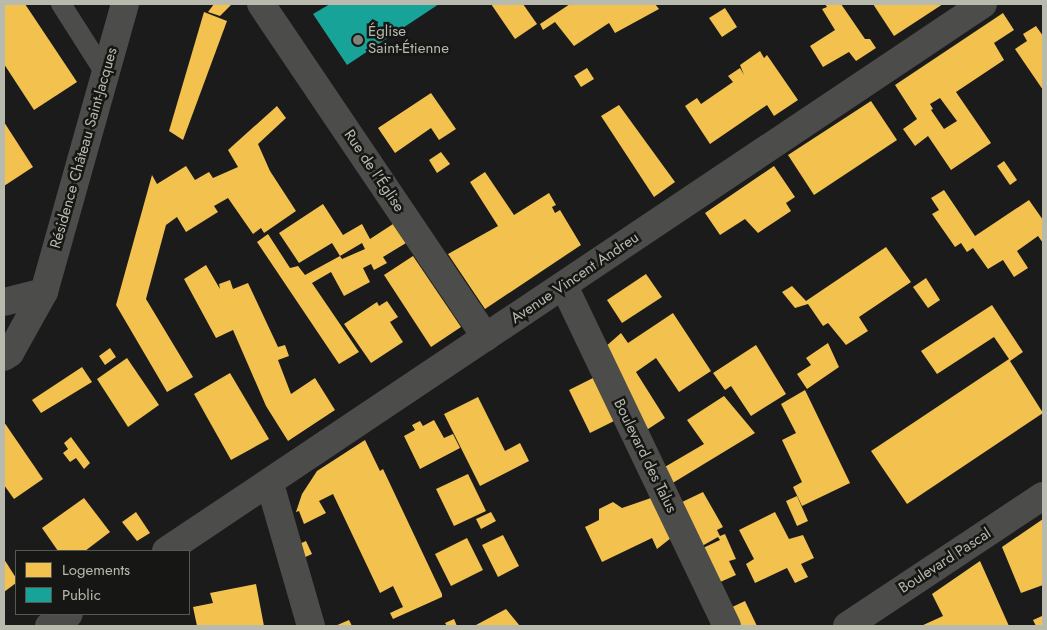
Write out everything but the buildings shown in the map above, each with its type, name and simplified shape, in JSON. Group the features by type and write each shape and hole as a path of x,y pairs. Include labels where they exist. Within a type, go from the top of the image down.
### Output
{"street":[{"name":"Résidence Château Saint-Jacques","path":"4,357 10,353 44,292 125,4"},
{"name":"Rue de l'Église","path":"261,4 486,338"},
{"name":"Avenue Vincent Andreu","path":"168,550 270,484 984,4"},
{"name":"Boulevard des Talus","path":"564,286 726,626"},
{"path":"4,302 44,292"},
{"path":"270,484 312,626"},
{"name":"Boulevard Pascal","path":"847,626 1043,496"},
{"path":"49,626 67,615"}],"lane":[{"path":"62,4 105,73"}],"place":[{"name":"Église Saint-Étienne","path":"358,40"}]}
